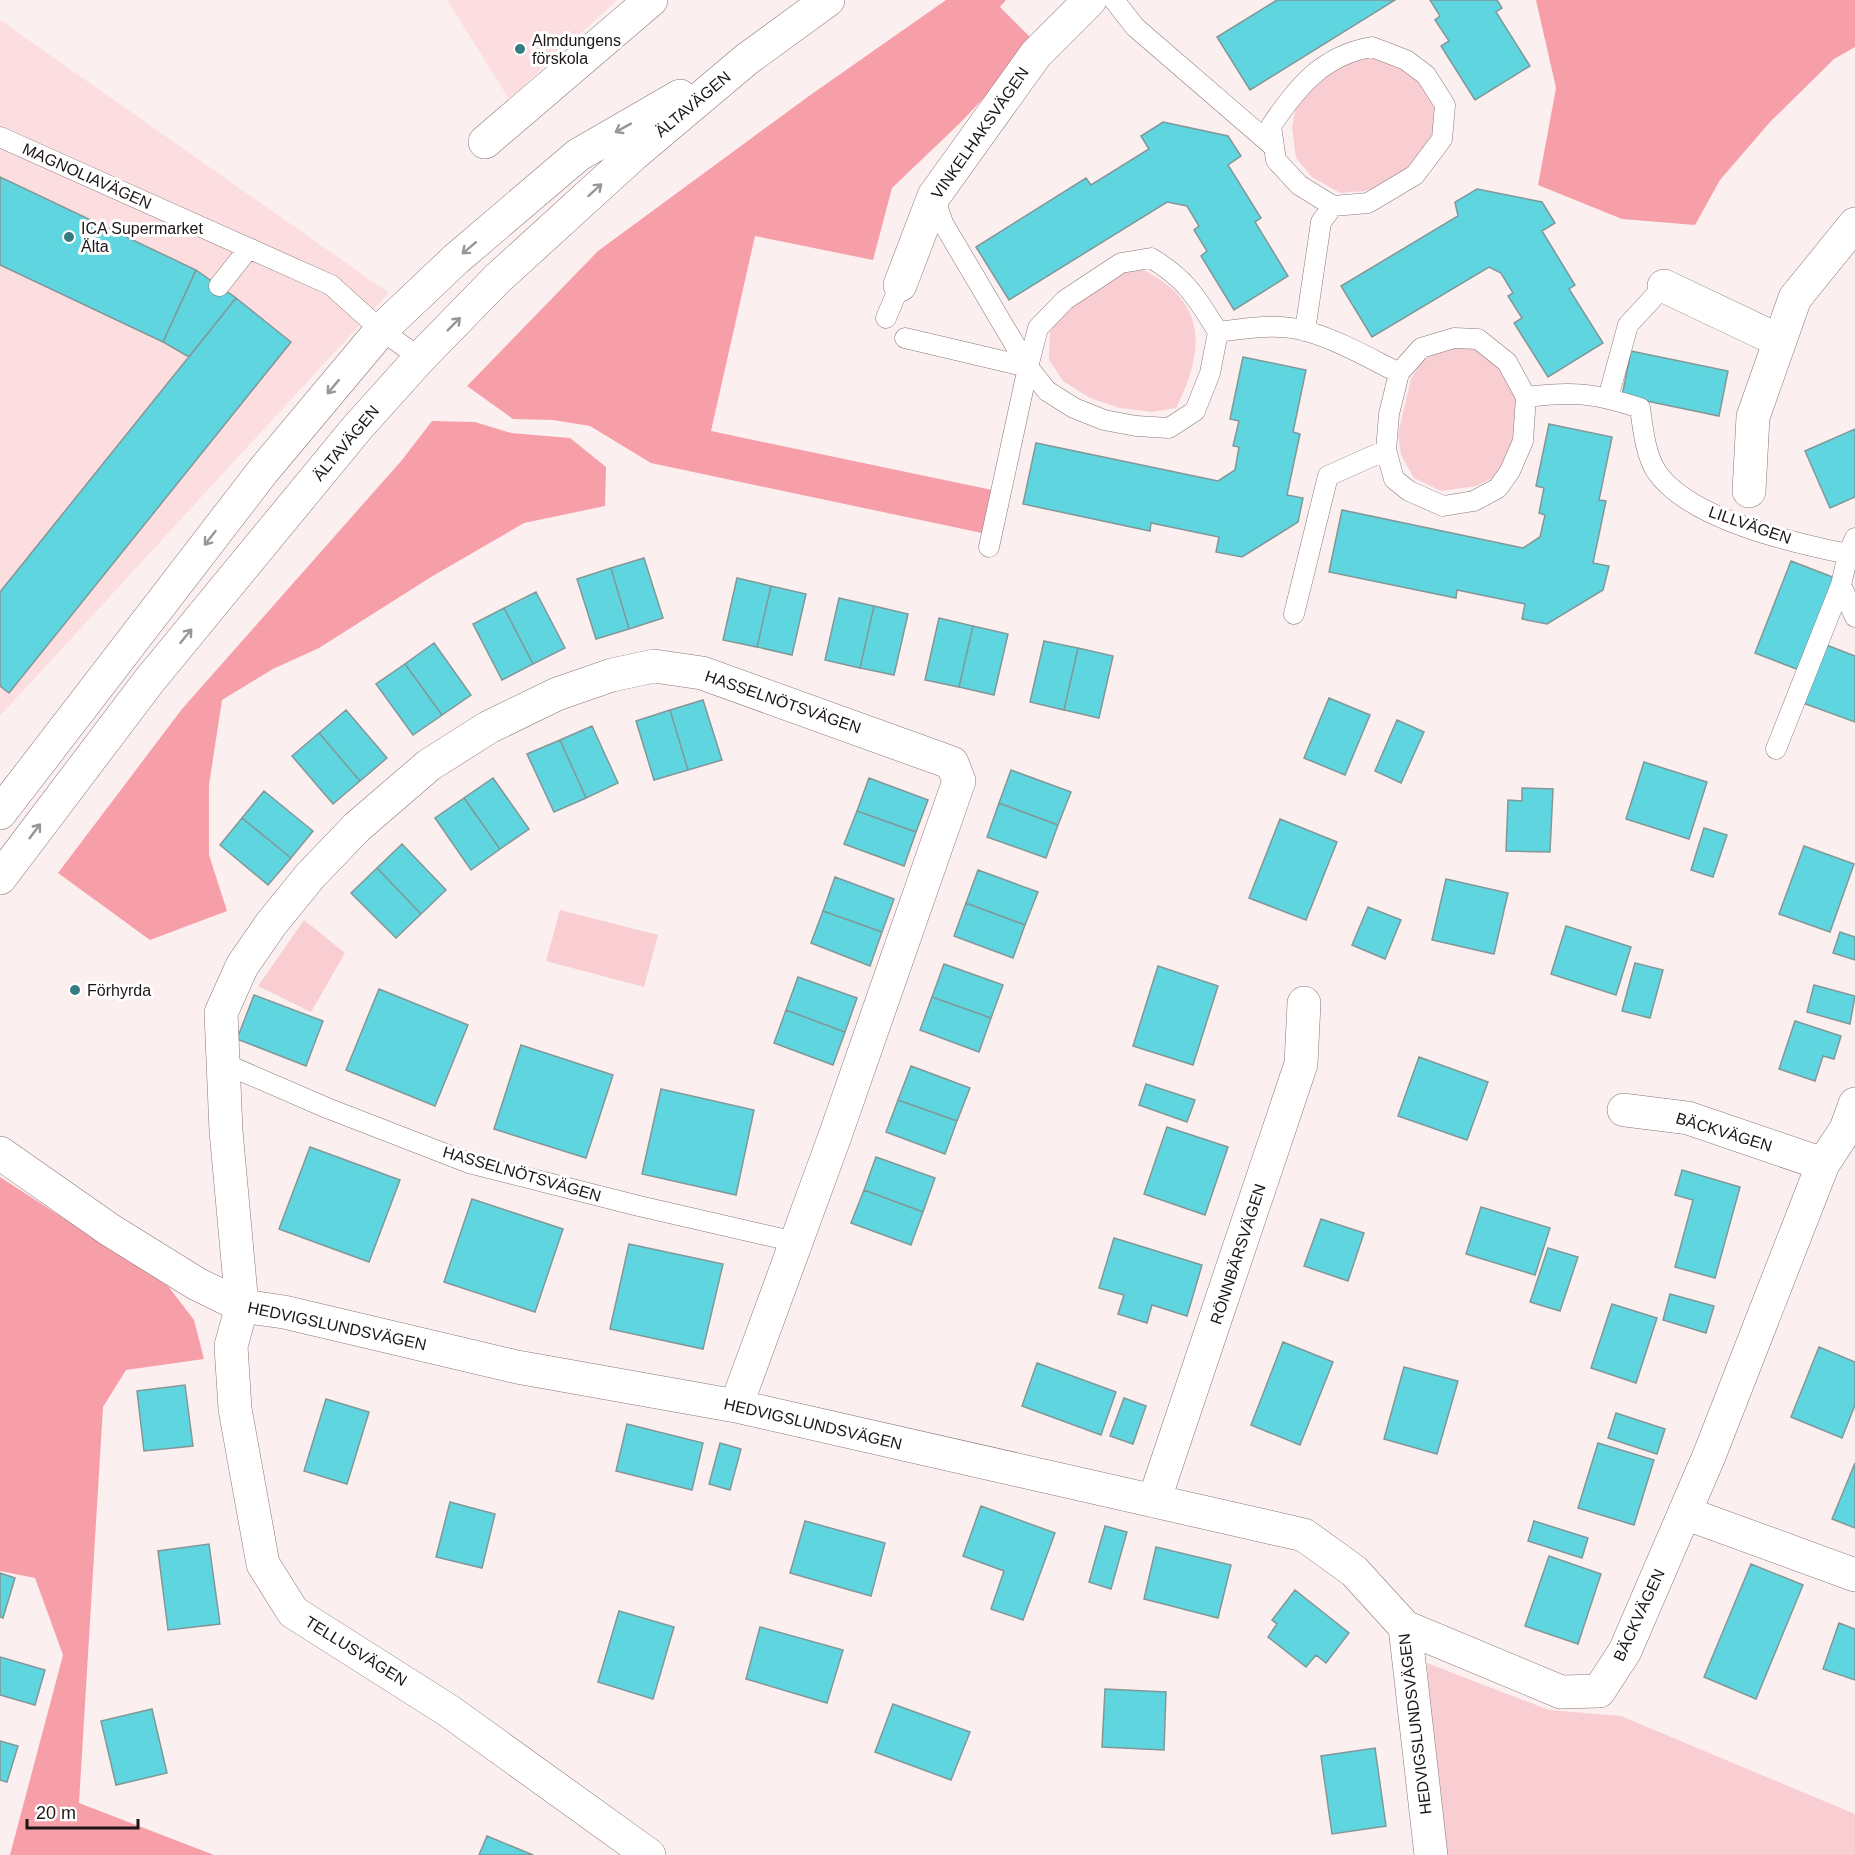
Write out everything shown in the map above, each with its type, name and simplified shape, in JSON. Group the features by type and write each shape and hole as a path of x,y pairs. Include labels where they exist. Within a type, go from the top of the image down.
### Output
{"street":[{"path":"485,142 651,0"},
{"name":"ÄLTAVÄGEN","path":"0,878 149,681 357,428 420,358 514,264 633,155 747,59 828,0"},
{"name":"VINKELHAKSVÄGEN","path":"900,285 938,209 1036,54 1090,0"},
{"name":"ÄLTAVÄGEN","path":"0,813 263,471 381,330 456,259 578,155 747,59"},
{"name":"LILLVÄGEN","path":"1749,491 1753,417 1795,298 1855,224"},
{"path":"1664,286 1780,341"},
{"name":"HASSELNÖTSVÄGEN","path":"242,1306 226,1131 221,1013 242,966 271,924 310,876 357,827 429,765 489,727 558,694 612,675 654,666 702,673 952,763 959,781 736,1406"},
{"name":"RÖNNBÄRSVÄGEN","path":"1154,1501 1300,1064 1304,1003"},
{"name":"BÄCKVÄGEN","path":"1405,1627 1561,1692 1599,1690 1625,1651 1685,1513 1823,1164 1846,1129 1855,1104"},
{"name":"BÄCKVÄGEN","path":"1624,1110 1688,1118 1823,1164"},
{"name":"HEDVIGSLUNDSVÄGEN","path":"0,1152 110,1230 197,1284 242,1306 284,1312 517,1367 736,1406 1304,1535 1354,1571 1405,1627 1431,1855"},
{"name":"TELLUSVÄGEN","path":"242,1306 231,1346 235,1409 263,1564 293,1612 449,1711 649,1855"},
{"path":"1685,1513 1855,1575"}],"lane":[{"path":"1113,0 1135,27 1274,147"},
{"path":"1372,47 1406,60 1426,75 1445,105 1442,139 1415,176 1368,203 1333,206 1299,185 1276,160 1274,147 1270,126 1296,89 1328,63 1356,50 1372,47"},
{"name":"MAGNOLIAVÄGEN","path":"0,137 331,285 381,330 420,358"},
{"path":"1305,331 1322,222 1333,206"},
{"name":"VINKELHAKSVÄGEN","path":"938,209 1028,367 1047,391 1074,408 1104,420 1136,426 1169,428 1195,411 1210,373 1218,332"},
{"path":"219,286 249,248"},
{"path":"988,547 1038,328 1065,300 1122,263 1151,258 1175,273 1198,300 1218,332 1258,327 1305,331 1350,349 1399,374"},
{"path":"886,318 900,285"},
{"path":"1608,398 1628,325 1664,286"},
{"path":"905,338 1028,367"},
{"path":"1454,338 1478,339 1507,362 1526,397 1523,441 1510,471 1497,488 1474,501 1443,506 1409,491 1394,479 1386,450 1389,414 1399,374 1421,348 1454,338"},
{"name":"LILLVÄGEN","path":"1526,397 1566,392 1608,398 1640,408 1645,441 1656,471 1684,499 1720,518 1786,539 1851,546 1841,585 1776,749"},
{"path":"1294,614 1328,476 1386,450"},
{"path":"1841,585 1855,616"},
{"name":"HASSELNÖTSVÄGEN","path":"223,1063 327,1108 469,1163 639,1206 796,1242"}],"shaded area":[{"name":"Almdungens förskola","path":"447,0 617,0 509,99"},
{"path":"946,0 1006,0 1000,7 1036,43 960,123 892,188 873,260 755,236 711,431 992,490 982,533 651,463 590,426 553,420 513,419 467,386 598,251 809,96"},
{"path":"1536,0 1855,0 1855,47 1834,59 1770,122 1720,180 1695,225 1622,219 1538,185 1556,88"},
{"path":"0,20 389,293 0,716"},
{"path":"1368,54 1404,67 1423,87 1436,112 1432,140 1415,163 1394,182 1365,191 1340,193 1312,177 1296,158 1292,128 1296,106 1328,70"},
{"path":"1141,269 1163,281 1179,296 1189,311 1196,346 1186,386 1176,408 1152,412 1120,408 1090,398 1063,381 1049,360 1050,331 1068,309 1122,273"},
{"path":"1461,342 1481,348 1497,362 1514,394 1520,413 1511,458 1494,477 1477,486 1441,491 1414,478 1401,455 1398,434 1411,379 1422,361 1442,348"},
{"path":"432,421 475,422 511,433 570,438 606,467 605,506 524,523 431,577 319,648 273,669 222,700 209,785 209,855 227,911 150,940 58,873 182,709 402,460"},
{"path":"560,910 658,935 644,987 546,961"},
{"path":"304,920 345,953 311,1012 258,986"},
{"path":"0,1177 168,1286 194,1320 204,1359 126,1370 103,1407 79,1803 214,1855 10,1855 63,1655 35,1578 0,1571"},
{"path":"1427,1663 1549,1710 1621,1716 1855,1814 1855,1855 1442,1855"}],"building":[{"path":"1277,0 1395,0 1250,90 1217,37"},
{"path":"1430,0 1497,0 1502,8 1496,12 1530,66 1475,100 1441,46 1449,41 1435,20 1440,16"},
{"path":"1163,122 1228,136 1241,156 1228,165 1261,218 1255,222 1288,276 1234,310 1201,256 1207,251 1194,230 1199,226 1187,206 1167,202 1009,300 976,247 1086,178 1091,185 1149,149 1141,136"},
{"path":"0,177 196,270 163,342 0,265"},
{"path":"1477,189 1542,202 1555,223 1542,231 1575,285 1569,289 1603,343 1548,377 1514,323 1522,318 1508,296 1513,293 1501,273 1489,267 1372,337 1341,286 1458,216 1455,202"},
{"path":"196,270 236,298 189,357 163,342"},
{"path":"236,298 291,342 9,693 0,686 0,592"},
{"path":"1631,351 1728,371 1719,416 1622,396"},
{"path":"1243,357 1306,370 1293,432 1300,434 1287,495 1303,498 1298,522 1242,557 1216,552 1219,537 1151,523 1150,531 1023,504 1036,443 1218,481 1235,470 1239,447 1233,446 1239,421 1230,419"},
{"path":"1549,424 1612,437 1599,500 1606,501 1593,563 1609,566 1603,590 1547,624 1522,619 1525,604 1457,590 1456,598 1329,572 1342,510 1523,548 1540,537 1545,515 1539,513 1544,488 1536,486"},
{"path":"1855,429 1855,497 1830,508 1805,451"},
{"path":"644,558 663,618 629,629 611,568"},
{"path":"1791,561 1835,578 1799,670 1755,653"},
{"path":"611,568 629,629 596,639 577,579"},
{"path":"737,578 771,586 757,647 723,640"},
{"path":"771,586 806,594 792,655 757,647"},
{"path":"536,592 565,648 533,664 504,608"},
{"path":"839,598 874,606 860,668 825,660"},
{"path":"874,606 908,614 894,675 860,668"},
{"path":"504,608 533,664 502,680 473,624"},
{"path":"939,618 973,626 959,687 925,680"},
{"path":"973,626 1008,634 994,695 959,687"},
{"path":"1044,641 1078,648 1064,710 1030,702"},
{"path":"434,643 471,695 442,715 405,664"},
{"path":"1824,644 1855,656 1855,722 1803,703"},
{"path":"1078,648 1113,656 1099,718 1064,710"},
{"path":"405,664 442,715 413,735 376,684"},
{"path":"1329,698 1370,715 1345,775 1304,758"},
{"path":"703,700 722,760 688,770 670,710"},
{"path":"346,710 387,758 360,781 319,733"},
{"path":"670,710 688,770 654,780 636,721"},
{"path":"1397,720 1424,732 1401,783 1375,771"},
{"path":"592,726 618,783 586,798 560,740"},
{"path":"319,733 360,781 333,804 292,756"},
{"path":"560,740 586,798 554,812 527,754"},
{"path":"1644,762 1707,782 1689,839 1626,819"},
{"path":"1011,770 1071,792 1058,825 999,803"},
{"path":"493,778 529,829 500,849 464,798"},
{"path":"869,778 928,800 916,832 857,811"},
{"path":"1522,788 1553,789 1550,852 1506,851 1508,800 1522,801"},
{"path":"264,791 313,831 291,858 242,818"},
{"path":"464,798 500,849 471,870 435,818"},
{"path":"999,803 1058,825 1046,858 987,837"},
{"path":"857,811 916,832 904,866 844,844"},
{"path":"242,818 291,858 268,885 220,845"},
{"path":"1280,819 1337,842 1306,920 1249,898"},
{"path":"1704,828 1727,835 1713,877 1691,870"},
{"path":"402,844 446,890 421,914 377,868"},
{"path":"1804,846 1854,864 1830,932 1779,914"},
{"path":"377,868 421,914 396,938 351,893"},
{"path":"978,870 1038,892 1025,925 966,903"},
{"path":"835,877 894,899 882,932 823,911"},
{"path":"1446,879 1508,893 1494,954 1432,940"},
{"path":"966,903 1025,925 1013,958 954,936"},
{"path":"1368,907 1401,920 1385,959 1352,945"},
{"path":"823,911 882,932 870,966 811,943"},
{"path":"1566,926 1631,947 1616,995 1551,974"},
{"path":"1840,932 1855,937 1855,960 1833,953"},
{"path":"1635,963 1663,970 1650,1018 1622,1011"},
{"path":"944,964 1003,985 991,1018 932,997"},
{"path":"1158,966 1218,986 1193,1065 1133,1046"},
{"path":"798,977 857,998 845,1032 786,1010"},
{"path":"1814,985 1855,996 1850,1024 1807,1012"},
{"path":"379,989 468,1025 435,1106 346,1070"},
{"path":"254,995 323,1021 306,1066 237,1039"},
{"path":"932,997 991,1018 979,1052 920,1030"},
{"path":"786,1010 845,1032 833,1065 774,1043"},
{"path":"1795,1021 1841,1036 1834,1059 1823,1056 1815,1081 1779,1069"},
{"path":"521,1045 613,1075 586,1158 494,1129"},
{"path":"1419,1057 1488,1082 1467,1140 1398,1116"},
{"path":"911,1066 970,1088 957,1121 898,1100"},
{"path":"1146,1084 1195,1100 1187,1122 1139,1105"},
{"path":"661,1089 754,1110 736,1195 642,1174"},
{"path":"898,1100 957,1121 945,1154 886,1132"},
{"path":"1167,1127 1228,1147 1205,1215 1144,1194"},
{"path":"310,1147 400,1180 369,1262 279,1229"},
{"path":"876,1157 935,1178 923,1212 864,1190"},
{"path":"1682,1170 1740,1187 1715,1278 1675,1267 1693,1200 1675,1195"},
{"path":"864,1190 923,1212 911,1245 851,1223"},
{"path":"472,1199 563,1229 535,1312 444,1282"},
{"path":"1481,1207 1550,1228 1535,1275 1466,1254"},
{"path":"1321,1219 1364,1233 1348,1281 1304,1266"},
{"path":"1114,1238 1202,1265 1187,1316 1152,1305 1147,1323 1118,1314 1124,1295 1099,1288"},
{"path":"629,1244 723,1264 703,1349 610,1329"},
{"path":"1548,1248 1578,1257 1560,1311 1530,1302"},
{"path":"1670,1294 1714,1306 1706,1333 1663,1320"},
{"path":"1612,1304 1657,1318 1636,1383 1591,1368"},
{"path":"1283,1342 1333,1362 1300,1445 1251,1425"},
{"path":"1819,1347 1855,1362 1855,1405 1842,1438 1791,1417"},
{"path":"1037,1363 1116,1392 1101,1435 1022,1406"},
{"path":"1404,1367 1458,1381 1437,1454 1384,1439"},
{"path":"185,1385 193,1446 144,1451 137,1391"},
{"path":"1124,1398 1146,1406 1133,1444 1110,1436"},
{"path":"326,1399 369,1412 347,1484 304,1471"},
{"path":"1616,1413 1665,1429 1657,1454 1608,1438"},
{"path":"627,1424 703,1443 692,1490 616,1471"},
{"path":"720,1443 741,1449 730,1490 709,1484"},
{"path":"1598,1443 1654,1460 1634,1525 1578,1508"},
{"path":"1855,1463 1855,1528 1832,1519"},
{"path":"450,1502 495,1514 482,1568 436,1557"},
{"path":"981,1506 1055,1533 1023,1620 991,1609 1004,1571 963,1556"},
{"path":"805,1521 885,1543 871,1596 790,1573"},
{"path":"1534,1521 1588,1538 1582,1558 1528,1541"},
{"path":"1105,1526 1127,1532 1111,1589 1089,1582"},
{"path":"209,1544 220,1624 168,1630 158,1551"},
{"path":"1156,1547 1231,1565 1218,1618 1144,1599"},
{"path":"1549,1556 1601,1574 1578,1644 1525,1626"},
{"path":"1751,1564 1803,1585 1756,1699 1704,1677"},
{"path":"0,1573 15,1578 3,1618 0,1617"},
{"path":"1295,1590 1349,1633 1326,1663 1316,1655 1306,1667 1268,1637 1277,1624 1272,1620"},
{"path":"619,1611 674,1627 653,1699 598,1682"},
{"path":"1839,1623 1855,1629 1855,1680 1823,1669"},
{"path":"760,1627 843,1650 827,1703 746,1679"},
{"path":"0,1657 45,1670 35,1705 0,1695"},
{"path":"1105,1689 1166,1692 1164,1750 1102,1747"},
{"path":"893,1704 970,1732 951,1780 875,1752"},
{"path":"152,1709 167,1773 116,1785 101,1721"},
{"path":"0,1741 18,1746 7,1782 0,1780"},
{"path":"1375,1748 1386,1826 1332,1834 1321,1756"},
{"path":"487,1836 533,1855 479,1855"}],"place":[{"name":"Almdungens förskola","path":"520,49"},
{"name":"ICA Supermarket Älta","path":"69,237"},
{"name":"Förhyrda","path":"75,990"}]}
